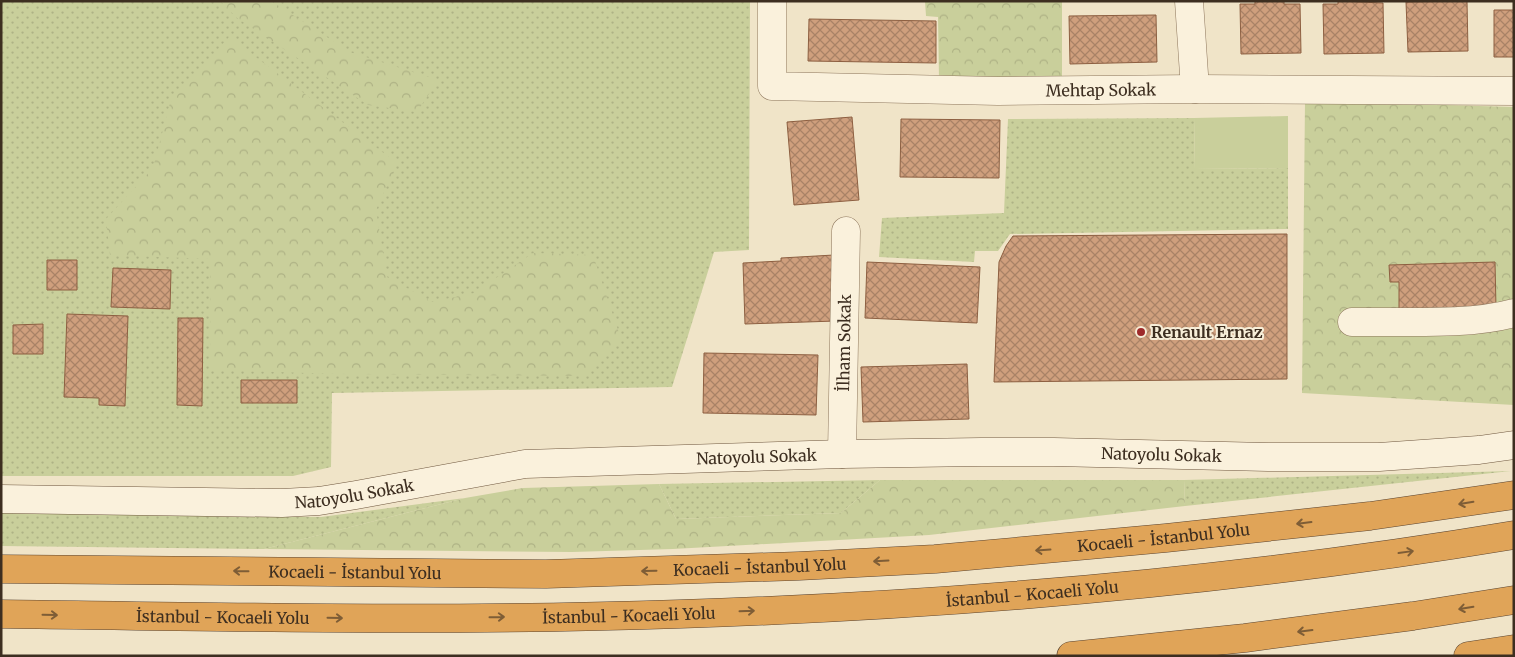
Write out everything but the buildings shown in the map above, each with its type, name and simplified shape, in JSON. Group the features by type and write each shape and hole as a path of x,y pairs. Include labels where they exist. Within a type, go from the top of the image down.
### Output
{"highway":[{"name":"Kocaeli - İstanbul Yolu","path":"1,569 546,574 799,566 935,558 1166,538 1370,516 1514,495"},
{"name":"İstanbul - Kocaeli Yolu","path":"1,614 409,619 676,614 956,601 1068,592 1253,572 1358,559 1514,535"},
{"path":"1071,656 1245,638 1413,616 1514,600"},
{"path":"1468,656 1514,649"}],"main road":[{"name":"Mehtap Sokak","path":"772,1 772,86 998,91 1195,89 1514,91"},
{"path":"1189,1 1195,89"},
{"name":"İlham Sokak","path":"842,454 846,231"},
{"path":"1352,322 1454,320 1514,313"},
{"name":"Natoyolu Sokak","path":"1,499 310,502 525,464 842,454 1054,452 1268,457 1380,457 1480,450 1514,445"}],"green space":[{"path":"1,1 750,1 749,250 714,252 672,387 332,393 331,467 293,476 1,476"},
{"path":"220,1 271,1 350,52 438,80 417,112 368,105 237,18"},
{"path":"925,1 1062,1 1062,78 939,79 938,17 926,16"},
{"path":"229,37 397,163 376,210 387,277 432,302 474,293 533,253 593,255 621,339 586,376 337,374 211,370 210,259 110,255 106,219 153,168 170,103"},
{"path":"1305,101 1514,107 1514,405 1302,393"},
{"path":"1288,116 1288,168 1195,169 1194,118"},
{"path":"1194,118 1195,169 1288,168 1288,229 1010,234 998,251 975,251 974,262 879,257 882,218 1004,213 1008,119"},
{"path":"1511,471 1185,506 1184,480"},
{"path":"880,480 841,513 676,519 659,484"},
{"path":"880,480 1184,480 1185,506 929,535 673,549 572,552 264,549 465,498 523,488 659,484 676,519 841,513"},
{"path":"465,498 264,549 1,546 1,513 321,517"}],"place":[{"name":"Renault Ernaz","path":"1141,332"}]}
